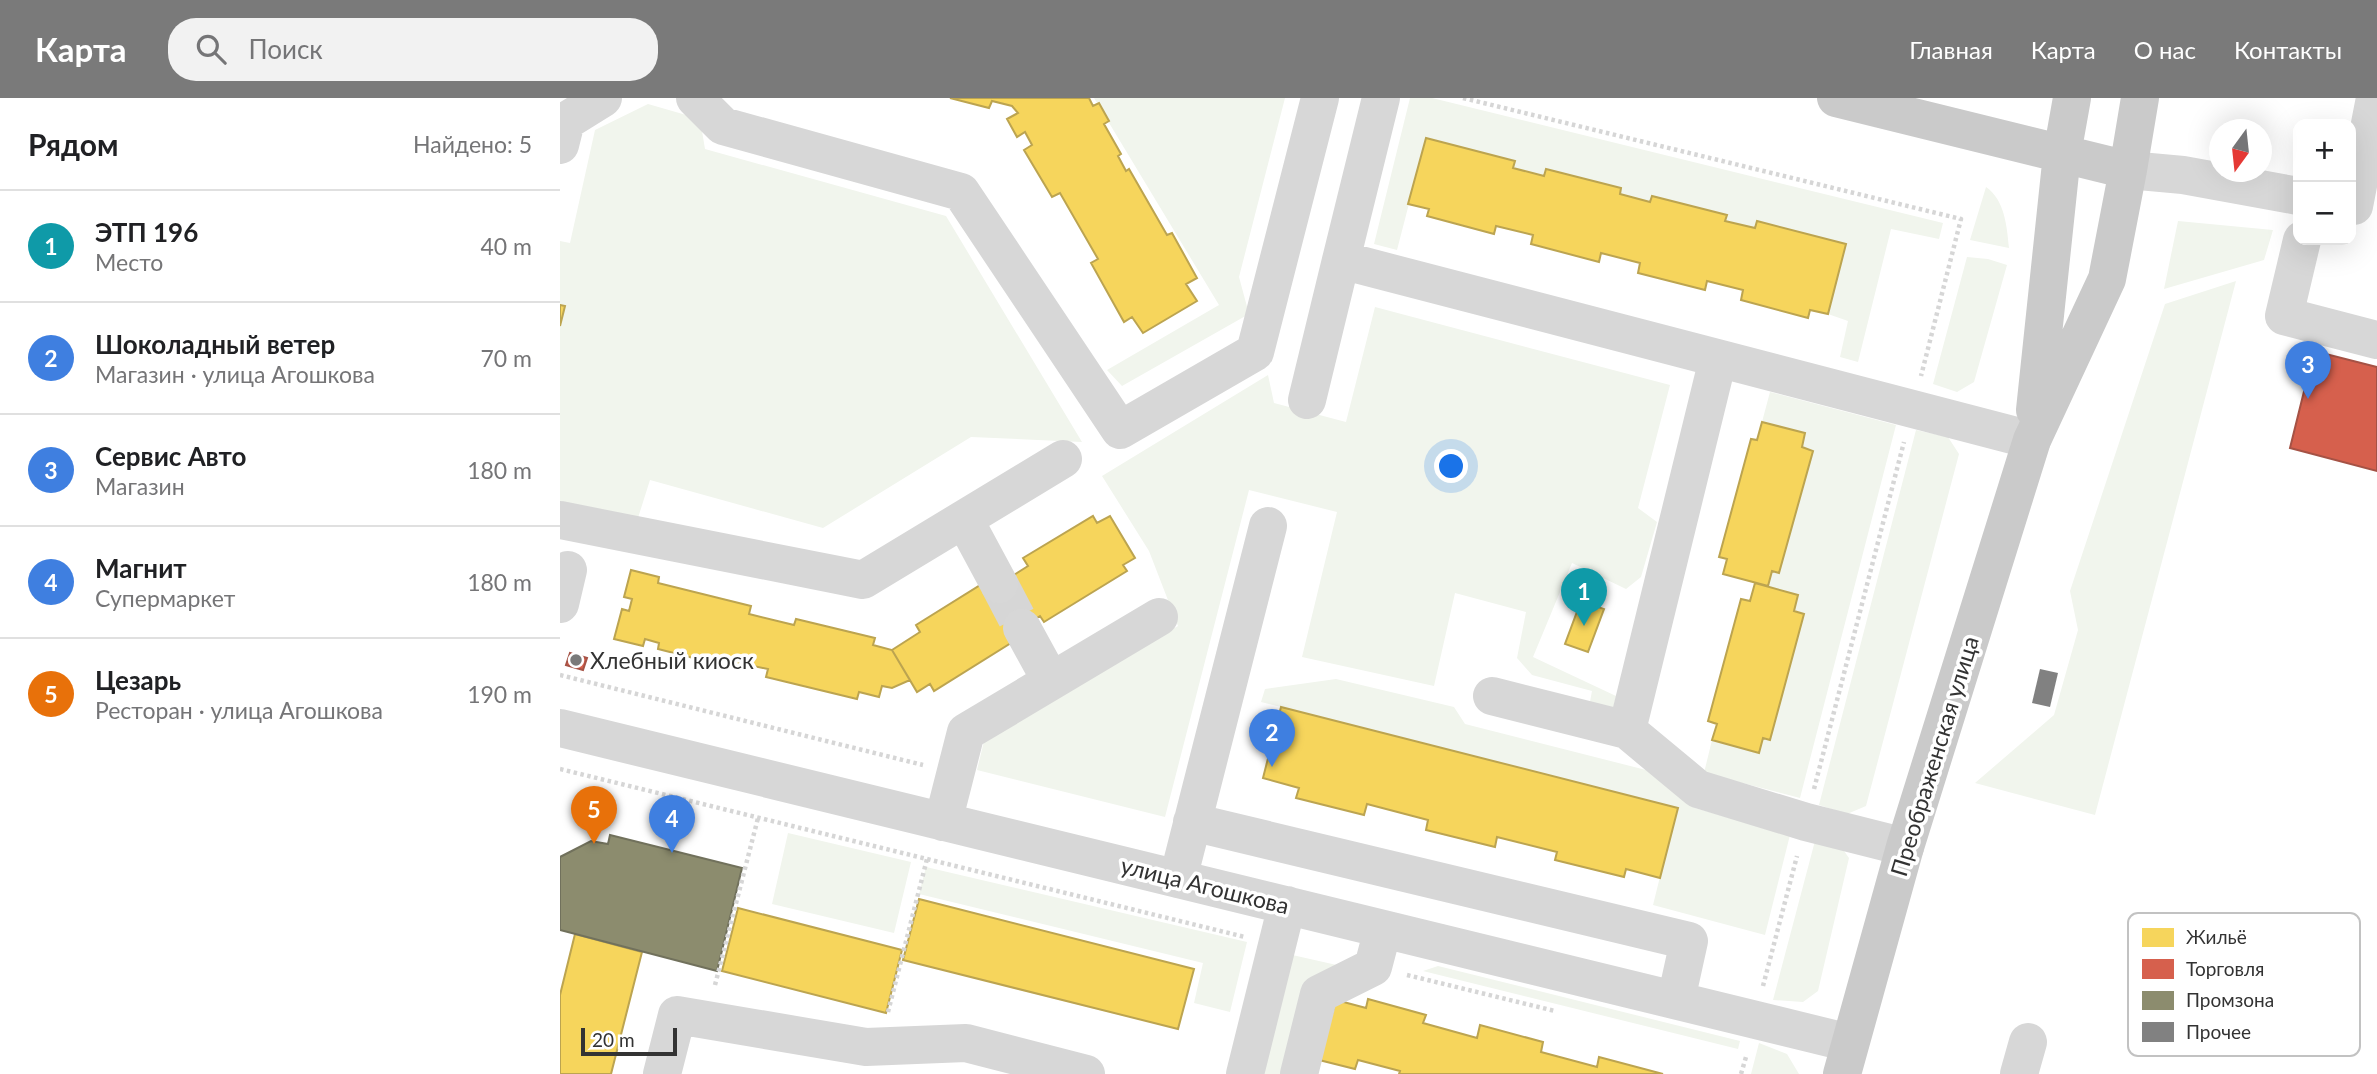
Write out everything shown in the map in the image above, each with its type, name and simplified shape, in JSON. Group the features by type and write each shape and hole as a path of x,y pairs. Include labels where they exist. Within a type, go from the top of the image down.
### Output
{"main road":[{"path":"1836,98 2129,170"},
{"name":"Преображенская улица","path":"2032,440 2062,154 2073,98"},
{"name":"Преображенская улица","path":"1846,1058 1905,847 2032,440 2107,279 2140,98"}],"street":[{"path":"560,145 566,121 603,98"},
{"path":"695,98 723,126 961,192 1120,430 1255,352 1320,98"},
{"path":"1307,400 1381,98"},
{"path":"2361,207 2375,98"},
{"path":"2129,170 2183,175 2293,195"},
{"path":"2301,245 2284,316 2377,340"},
{"path":"1341,260 2032,440"},
{"path":"1627,730 1718,359"},
{"path":"560,520 863,580 1063,459"},
{"path":"964,519 999,584"},
{"path":"1178,879 1268,526"},
{"path":"943,822 966,732 1159,617"},
{"path":"1022,628 1051,681"},
{"path":"1492,696 1627,730 1698,789 1806,822 1905,847"},
{"name":"улица Агошкова","path":"560,728 1754,1019 1846,1058"},
{"path":"1192,822 1689,941 1676,1000"},
{"path":"1245,1074 1287,905"},
{"path":"1299,1074 1319,994 1373,967 1383,929"},
{"path":"662,1074 677,1015 866,1047 965,1043 1086,1074"}],"path":[{"path":"1463,98 1961,219 1741,1074"},
{"path":"560,675 956,773"},
{"path":"560,769 1277,944"},
{"path":"706,1020 758,818"},
{"path":"879,1047 927,859"},
{"path":"1373,967 1560,1012"},
{"path":"1733,1054 1746,1057"}],"shaded area":[{"path":"1094,98 1285,98 1239,277 1249,314 1122,386 1107,370 1219,305"},
{"path":"1410,98 1432,98 1943,223 1939,239 1891,229 1858,362 1840,357 1848,321 1828,314 1845,244 1757,221 1755,228 1725,221 1726,215 1652,196 1650,202 1620,194 1621,188 1547,169 1544,176 1513,168 1514,161 1426,138 1397,250 1374,244"},
{"path":"648,104 700,119 705,149 946,216 1082,442 971,437 823,528 650,480 637,521 560,503 560,326 565,306 560,305 560,241 570,243 595,130"},
{"path":"1986,187 2001,206 2009,248 1970,240"},
{"path":"2178,221 2273,230 2264,260 2164,289"},
{"path":"1967,257 1988,259 2007,265 1974,382 1957,392 1933,384"},
{"path":"2236,281 2095,815 1975,783 2054,715 2078,630 2070,591 2165,304"},
{"path":"1375,307 1670,385 1638,508 1657,522 1641,577 1626,589 1572,563 1533,657 1616,696 1612,713 1589,707 1592,691 1532,675 1517,658 1526,612 1455,593 1434,686 1302,657 1337,512 1249,490 1165,817 977,770 985,737 1178,626 1149,551 1102,476 1268,375 1274,403 1346,422"},
{"path":"1770,392 1896,425 1800,798 1704,773 1712,740 1759,753 1763,738 1770,739 1804,614 1794,611 1798,595 1768,586 1772,571 1779,573 1813,451 1802,447 1805,433 1762,422"},
{"path":"1916,430 1948,437 1959,454 1866,806 1847,814 1819,805"},
{"path":"1336,679 1454,707 1465,724 1646,770 1695,808 1790,835 1765,935 1653,905 1677,808 1261,702 1265,689"},
{"path":"788,833 911,862 894,933 772,904"},
{"path":"1816,837 1837,841 1849,858 1818,991 1803,1002 1773,1000"},
{"path":"926,867 1247,942 1230,1012 1194,1003 1203,963 919,894"},
{"path":"1288,954 1341,966 1282,1074 1259,1074"},
{"path":"1438,966 1740,1041 1738,1049 1423,971"},
{"path":"1759,1043 1787,1054 1799,1074 1751,1074"}],"building: Жильё":[{"path":"950,98 1089,98 1093,106 1099,103 1109,121 1104,124 1121,154 1118,156 1126,171 1129,169 1167,235 1172,233 1197,278 1186,284 1197,301 1143,333 1132,317 1124,322 1091,263 1098,259 1060,193 1052,197 1024,150 1032,145 1025,132 1017,137 1007,119 1018,113 1012,106 992,101 989,108"},
{"path":"1426,138 1515,161 1513,168 1544,176 1546,169 1621,188 1620,194 1650,202 1652,196 1727,215 1725,221 1755,228 1757,221 1846,244 1828,314 1810,310 1808,318 1741,300 1743,290 1707,281 1705,290 1638,273 1640,263 1601,253 1599,262 1531,244 1533,235 1496,226 1494,234 1427,216 1429,209 1408,204"},
{"path":"560,305 565,306 560,326"},
{"path":"1762,422 1805,433 1802,447 1813,451 1779,573 1772,571 1768,586 1723,574 1727,559 1719,557 1751,439 1757,440"},
{"path":"1093,516 1097,523 1110,516 1135,558 1123,565 1127,571 1044,622 1040,616 1015,632 1019,638 934,691 930,684 917,692 892,650 920,632 916,625 982,584 987,592 1028,566 1023,558"},
{"path":"631,570 659,577 658,583 751,606 749,614 794,625 796,619 875,638 873,645 892,650 910,680 892,688 882,686 879,697 859,692 857,699 766,677 768,669 739,663 737,669 658,649 659,643 645,639 643,646 614,639 622,609 629,611 632,599 624,597"},
{"path":"1755,583 1798,595 1794,611 1804,614 1770,740 1763,738 1759,753 1712,740 1717,724 1708,721 1741,599 1750,601"},
{"path":"1581,601 1604,609 1588,652 1565,644"},
{"path":"1281,707 1678,808 1660,878 1626,869 1624,877 1555,860 1557,852 1497,837 1495,847 1426,830 1428,820 1367,804 1364,815 1296,798 1299,788 1263,778"},
{"path":"919,899 1194,969 1178,1029 903,960"},
{"path":"738,908 902,950 886,1013 722,971"},
{"path":"575,934 642,952 611,1074 560,1074 560,995"},
{"path":"1368,999 1426,1015 1423,1023 1477,1038 1480,1025 1543,1042 1541,1052 1597,1067 1599,1057 1663,1074 1399,1074 1400,1071 1358,1060 1355,1069 1319,1060 1336,1000 1366,1008"}],"building: Торговля":[{"path":"2314,351 2377,367 2377,471 2290,448"},
{"path":"570,653 587,658 583,670 566,665"}],"building: Промзона":[{"path":"610,835 742,868 717,971 560,930 560,857 591,841 608,844"}],"building: Прочее":[{"path":"2040,669 2058,673 2050,707 2032,703"}],"tunnel":[{"path":"999,584 1022,628"}],"place":[{"name":"Сервис Авто","path":"2308,399"},
{"name":"ЭТП 196","path":"1584,626"},
{"name":"Хлебный киоск","path":"576,660"},
{"name":"Шоколадный ветер","path":"1272,767"},
{"name":"Цезарь","path":"594,844"},
{"name":"Магнит","path":"672,853"}]}
